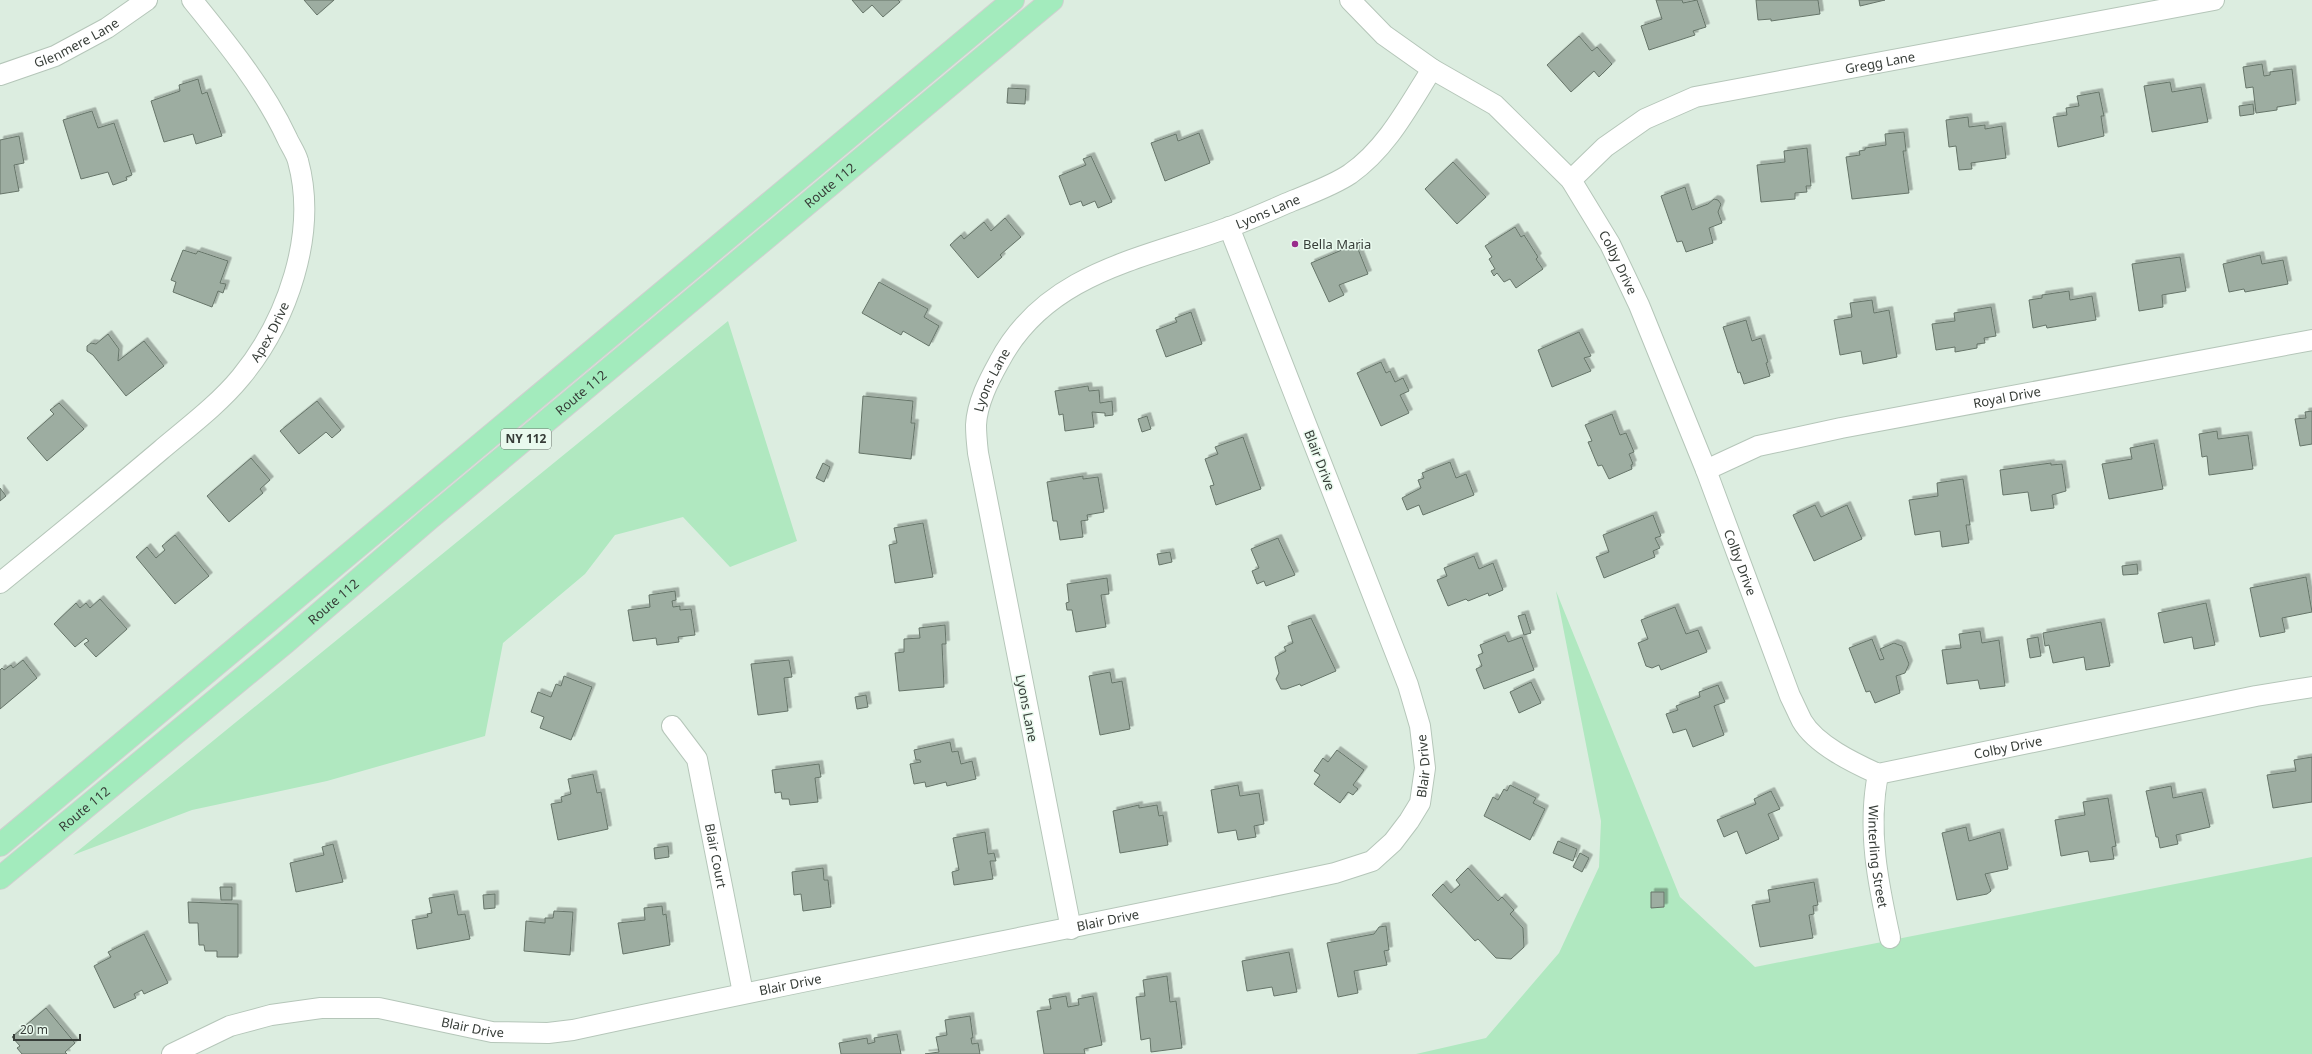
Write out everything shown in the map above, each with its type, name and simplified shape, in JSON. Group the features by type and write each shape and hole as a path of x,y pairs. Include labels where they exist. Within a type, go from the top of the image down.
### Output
{"main road":[{"name":"Route 112","path":"0,845 1013,0"},
{"name":"Route 112","path":"0,878 286,642 436,514 1052,0"}],"street":[{"name":"Glenmere Lane","path":"0,75 55,56 107,28 147,0"},
{"name":"Apex Drive","path":"0,583 198,418 240,378 270,334 285,307 302,235 302,192 298,161 278,118 239,58 192,0"},
{"name":"Colby Drive","path":"1350,0 1384,35 1432,69 1495,105 1571,180 1610,244 1639,305 1706,470 1790,696 1803,722 1822,742 1854,763 1878,774 2248,697 2312,687"},
{"name":"Gregg Lane","path":"1571,180 1605,147 1645,119 1695,97 2214,0"},
{"name":"Lyons Lane","path":"1071,929 978,453 976,424 990,380 1008,345 1034,315 1066,289 1126,262 1229,227 1332,184 1358,167 1377,150 1394,130 1432,69"},
{"name":"Blair Drive","path":"172,1054 230,1026 271,1015 321,1008 379,1008 492,1032 548,1033 572,1030 743,993 1071,929 1335,874 1372,861 1393,842 1410,821 1420,803 1425,768 1420,726 1408,685 1229,227"},
{"name":"Royal Drive","path":"1706,470 1758,446 1848,427 2312,340"},
{"name":"Blair Court","path":"672,726 697,759 743,993"},
{"name":"Winterling Street","path":"1878,774 1874,798 1875,865 1890,938"}],"green space":[{"path":"728,321 797,541 730,567 683,517 615,535 585,574 503,643 485,736 327,781 192,810 73,855"},
{"path":"1556,591 1680,897 1755,967 2312,857 2312,1054 1416,1054 1486,1038 1559,953 1599,867 1601,821"}],"building":[{"path":"304,0 334,0 317,15"},
{"path":"852,0 898,0 900,2 883,17 872,5 863,13"},
{"path":"1656,0 1682,0 1683,3 1697,0 1706,27 1693,31 1695,35 1649,50 1641,26 1662,19"},
{"path":"1756,0 1818,0 1820,14 1771,21 1771,19 1758,20"},
{"path":"1859,0 1885,0 1860,6"},
{"path":"1579,36 1592,51 1597,47 1612,64 1599,77 1594,71 1571,92 1547,65"},
{"path":"2262,64 2264,76 2270,75 2270,72 2292,69 2296,104 2277,107 2277,110 2256,113 2253,87 2246,88 2243,67"},
{"path":"198,79 202,94 207,92 222,136 196,144 193,134 164,142 151,101 180,91 179,85"},
{"path":"2170,82 2172,92 2201,87 2208,122 2152,132 2144,86"},
{"path":"1008,88 1026,89 1025,104 1007,103"},
{"path":"2099,92 2104,116 2101,116 2104,136 2058,147 2053,117 2067,115 2066,108 2079,106 2077,96"},
{"path":"2253,104 2254,114 2240,116 2239,106"},
{"path":"92,111 98,128 114,123 132,175 126,177 127,180 113,185 108,172 81,179 63,120"},
{"path":"1968,117 1969,127 1985,125 1985,129 2002,126 2006,158 1971,163 1972,169 1959,170 1956,146 1949,147 1946,120"},
{"path":"1904,132 1906,151 1903,151 1909,193 1852,199 1846,157 1860,155 1859,151 1865,150 1865,148 1886,145 1885,134"},
{"path":"1199,133 1210,163 1165,181 1151,143 1176,134 1178,141"},
{"path":"19,136 24,163 14,165 19,191 0,194 0,140"},
{"path":"1807,148 1811,186 1806,186 1807,192 1795,193 1795,199 1761,202 1757,165 1785,162 1784,151"},
{"path":"1091,156 1112,202 1098,208 1095,201 1083,206 1081,201 1070,205 1059,176 1086,165 1083,159"},
{"path":"1453,162 1486,197 1457,224 1425,189"},
{"path":"1685,187 1692,210 1708,204 1714,199 1718,200 1721,204 1718,212 1722,223 1709,228 1713,243 1686,252 1682,241 1677,242 1661,196"},
{"path":"1005,218 1021,237 1000,255 1002,257 978,278 950,245 961,235 964,239 984,222 991,231"},
{"path":"1515,227 1521,237 1524,235 1538,257 1536,259 1543,269 1516,288 1510,279 1504,282 1497,273 1494,276 1491,271 1495,269 1489,259 1492,257 1485,246"},
{"path":"1356,244 1368,274 1339,285 1344,295 1329,302 1311,263"},
{"path":"183,250 196,254 198,251 228,261 220,283 226,284 223,293 218,291 212,307 173,292 176,282 171,280"},
{"path":"2260,255 2262,264 2283,260 2288,284 2245,292 2244,289 2229,292 2223,264"},
{"path":"2180,257 2186,291 2162,295 2163,307 2139,311 2132,264"},
{"path":"879,282 928,309 924,317 939,326 929,346 903,331 901,335 862,313"},
{"path":"2069,291 2070,300 2092,296 2096,320 2047,328 2046,325 2033,328 2029,300 2042,298 2042,295"},
{"path":"1872,300 1874,313 1889,310 1897,357 1863,364 1861,351 1840,355 1834,320 1852,317 1850,303"},
{"path":"1991,307 1996,336 1984,338 1985,343 1977,344 1977,348 1955,352 1955,347 1936,350 1932,324 1955,321 1954,313"},
{"path":"1191,312 1202,344 1166,357 1156,330 1177,322 1175,318"},
{"path":"1746,320 1752,341 1761,338 1768,362 1766,363 1770,376 1744,384 1740,372 1738,373 1723,327"},
{"path":"1579,332 1591,356 1584,358 1591,371 1552,387 1538,350"},
{"path":"108,334 119,349 118,361 144,341 164,366 126,396 93,355 87,351 87,346 91,343 96,344"},
{"path":"1381,362 1386,373 1390,371 1395,382 1403,378 1409,391 1400,395 1409,413 1381,426 1357,373"},
{"path":"1088,386 1089,391 1099,390 1100,403 1112,401 1113,415 1105,416 1105,413 1092,412 1094,427 1065,431 1063,414 1059,415 1055,391"},
{"path":"863,396 913,401 911,423 915,423 911,459 859,453"},
{"path":"317,401 341,430 332,438 326,432 299,454 280,431"},
{"path":"59,403 84,429 47,461 27,438 54,414 50,410"},
{"path":"2312,411 2312,444 2300,446 2295,419 2306,418 2305,412"},
{"path":"1612,414 1620,435 1626,433 1634,452 1629,454 1633,464 1631,465 1632,469 1609,479 1602,465 1598,466 1588,442 1592,441 1585,425"},
{"path":"1147,416 1151,429 1142,432 1138,419"},
{"path":"2217,431 2218,439 2248,435 2253,469 2209,475 2207,456 2202,457 2199,434"},
{"path":"1243,437 1261,489 1216,505 1210,486 1214,485 1205,459 1218,454 1215,447"},
{"path":"2154,443 2163,489 2109,499 2102,464 2132,459 2130,448"},
{"path":"251,458 270,480 260,489 263,493 229,522 207,496"},
{"path":"1450,462 1456,478 1466,474 1474,495 1423,515 1419,505 1407,510 1402,498 1421,488 1418,480 1424,478 1422,473"},
{"path":"823,463 830,467 824,482 816,478"},
{"path":"2051,463 2051,465 2062,464 2066,491 2052,495 2054,508 2031,511 2028,492 2003,495 2000,470"},
{"path":"1083,476 1083,479 1098,477 1104,512 1087,515 1088,520 1081,521 1083,537 1060,540 1057,521 1053,521 1047,482"},
{"path":"1963,479 1970,525 1966,525 1969,543 1942,547 1940,531 1915,535 1909,500 1938,496 1937,483"},
{"path":"0,488 6,496 0,501"},
{"path":"1815,505 1821,517 1847,505 1862,539 1814,561 1793,515"},
{"path":"1653,515 1661,536 1655,538 1660,548 1653,551 1655,557 1604,578 1596,557 1609,552 1603,535"},
{"path":"923,523 933,577 895,583 889,545 897,543 894,528"},
{"path":"175,535 209,576 175,604 136,557 147,547 156,558 165,550 162,546"},
{"path":"1278,538 1295,575 1266,586 1264,581 1257,584 1252,571 1259,568 1251,549"},
{"path":"1170,552 1172,562 1159,565 1157,554"},
{"path":"1474,556 1479,569 1493,563 1503,590 1489,596 1488,593 1468,601 1466,599 1448,606 1437,580 1447,576 1444,568"},
{"path":"2137,564 2138,574 2123,575 2122,566"},
{"path":"2306,577 2312,612 2282,618 2285,632 2260,637 2250,588"},
{"path":"1107,578 1109,594 1101,595 1106,627 1076,632 1072,610 1067,610 1066,603 1069,602 1067,584"},
{"path":"675,591 676,600 672,601 673,607 680,606 680,610 691,609 695,635 678,637 679,642 657,645 656,638 633,641 628,610 650,607 649,595"},
{"path":"100,599 127,629 96,657 84,644 89,641 86,638 75,647 54,624 76,603 80,608 86,603 90,608"},
{"path":"2206,603 2215,645 2194,649 2192,637 2164,643 2158,613"},
{"path":"1675,607 1686,634 1698,630 1707,652 1661,670 1659,665 1652,668 1646,666 1638,643 1648,639 1641,620"},
{"path":"1525,614 1531,633 1524,635 1518,616"},
{"path":"1311,618 1336,671 1301,686 1300,684 1286,689 1281,689 1276,679 1279,673 1275,657 1286,651 1284,647 1293,643 1288,626"},
{"path":"2101,622 2110,666 2086,670 2084,657 2053,663 2049,645 2045,646 2043,633"},
{"path":"945,625 946,644 942,644 944,687 899,691 895,653 904,652 904,639 920,638 919,628"},
{"path":"1980,631 1982,643 1999,640 2005,686 1980,689 1978,680 1947,684 1942,650 1961,648 1959,634"},
{"path":"1505,635 1508,642 1522,637 1534,670 1484,689 1476,669 1482,666 1478,655 1483,653 1480,645"},
{"path":"2038,637 2041,656 2030,658 2027,639"},
{"path":"1872,639 1880,660 1884,659 1880,649 1894,643 1902,646 1909,664 1905,673 1896,676 1900,693 1875,703 1870,691 1866,692 1849,648"},
{"path":"23,660 37,678 0,709 0,670 2,668 4,670 11,665 13,668"},
{"path":"789,660 792,677 784,678 788,711 758,715 751,664"},
{"path":"1110,672 1112,683 1122,681 1130,729 1100,735 1089,676"},
{"path":"564,676 592,687 571,740 540,728 544,717 531,712 538,692 551,697 556,684 561,686"},
{"path":"1531,682 1541,703 1519,713 1510,692"},
{"path":"1718,685 1725,702 1714,706 1724,735 1693,747 1686,729 1673,733 1666,714 1678,710 1676,706 1700,697 1699,692"},
{"path":"866,695 868,707 857,709 855,697"},
{"path":"950,742 952,752 958,751 961,764 972,761 976,779 947,786 946,782 926,787 925,782 914,784 910,764 921,762 920,760 916,760 914,750"},
{"path":"1337,750 1364,770 1353,785 1358,789 1353,795 1348,792 1340,803 1314,784 1320,775 1314,771 1323,758 1328,762"},
{"path":"2312,757 2312,802 2273,808 2267,775 2296,771 2294,760"},
{"path":"819,764 821,777 815,778 818,802 790,805 789,799 782,799 781,792 775,793 772,770"},
{"path":"593,774 597,793 601,792 608,829 558,840 551,804 562,802 561,797 571,794 568,779"},
{"path":"1238,785 1240,796 1259,793 1264,824 1254,826 1256,837 1238,840 1236,830 1218,833 1211,790"},
{"path":"1510,785 1536,798 1533,803 1545,809 1530,840 1484,816 1493,797 1498,800 1504,789 1507,791"},
{"path":"2171,786 2173,798 2202,792 2210,827 2176,835 2178,844 2160,848 2158,837 2156,837 2146,791"},
{"path":"1771,791 1780,809 1768,814 1779,839 1746,854 1737,831 1724,837 1717,820 1756,804 1754,799"},
{"path":"2108,798 2116,846 2112,847 2114,859 2090,862 2088,851 2061,856 2055,820 2085,815 2083,802"},
{"path":"1139,805 1139,808 1157,805 1159,816 1163,815 1168,845 1120,853 1113,811"},
{"path":"1966,827 1969,841 2000,832 2008,869 1985,874 1991,891 1987,894 1957,900 1942,833"},
{"path":"985,832 988,854 994,853 996,861 990,861 993,879 954,885 952,872 959,870 953,838"},
{"path":"1558,841 1577,849 1573,861 1553,853"},
{"path":"333,844 343,882 296,892 290,863 324,855 322,847"},
{"path":"668,846 669,857 655,859 654,848"},
{"path":"1580,853 1589,858 1582,872 1573,867"},
{"path":"823,868 824,880 828,880 831,907 803,911 801,894 794,895 792,872"},
{"path":"1468,868 1498,901 1502,897 1514,910 1510,914 1523,928 1524,947 1511,959 1496,958 1478,939 1475,941 1432,895 1443,884 1451,893 1460,885 1456,880"},
{"path":"1814,882 1818,905 1813,906 1814,914 1809,915 1813,938 1760,947 1752,905 1770,902 1768,890"},
{"path":"220,887 232,887 232,900 221,900"},
{"path":"1651,892 1664,892 1664,907 1651,908"},
{"path":"454,894 458,915 465,914 470,939 417,949 412,920 428,917 427,914 432,913 429,898"},
{"path":"495,894 495,908 484,909 483,895"},
{"path":"188,902 238,904 238,957 217,957 217,951 205,951 204,945 199,945 198,923 189,923"},
{"path":"662,906 663,915 666,914 670,945 623,954 618,923 645,920 644,908"},
{"path":"554,911 573,912 570,955 524,951 526,921 545,923 545,918 553,918"},
{"path":"1386,926 1389,950 1384,951 1387,965 1354,971 1358,993 1338,997 1327,943 1374,934 1379,927"},
{"path":"144,934 168,983 144,994 142,990 134,994 136,998 114,1008 94,966 111,957 108,952"},
{"path":"1289,952 1297,992 1274,996 1272,987 1247,991 1242,961"},
{"path":"1167,976 1170,1002 1176,1001 1182,1048 1151,1052 1150,1038 1141,1040 1136,997 1145,996 1143,980"},
{"path":"1066,996 1068,1007 1079,1005 1078,999 1093,996 1102,1045 1084,1049 1085,1054 1044,1054 1037,1011 1051,1009 1049,999"},
{"path":"46,1008 75,1043 65,1052 67,1054 22,1054 17,1048 20,1046 12,1037"},
{"path":"970,1016 973,1038 971,1038 972,1044 978,1043 980,1054 925,1054 939,1052 936,1037 947,1035 945,1020"},
{"path":"897,1034 901,1054 841,1054 839,1043 867,1038 868,1044 875,1042 874,1038"}],"place":[{"name":"Bella Maria","path":"1295,244"}]}
